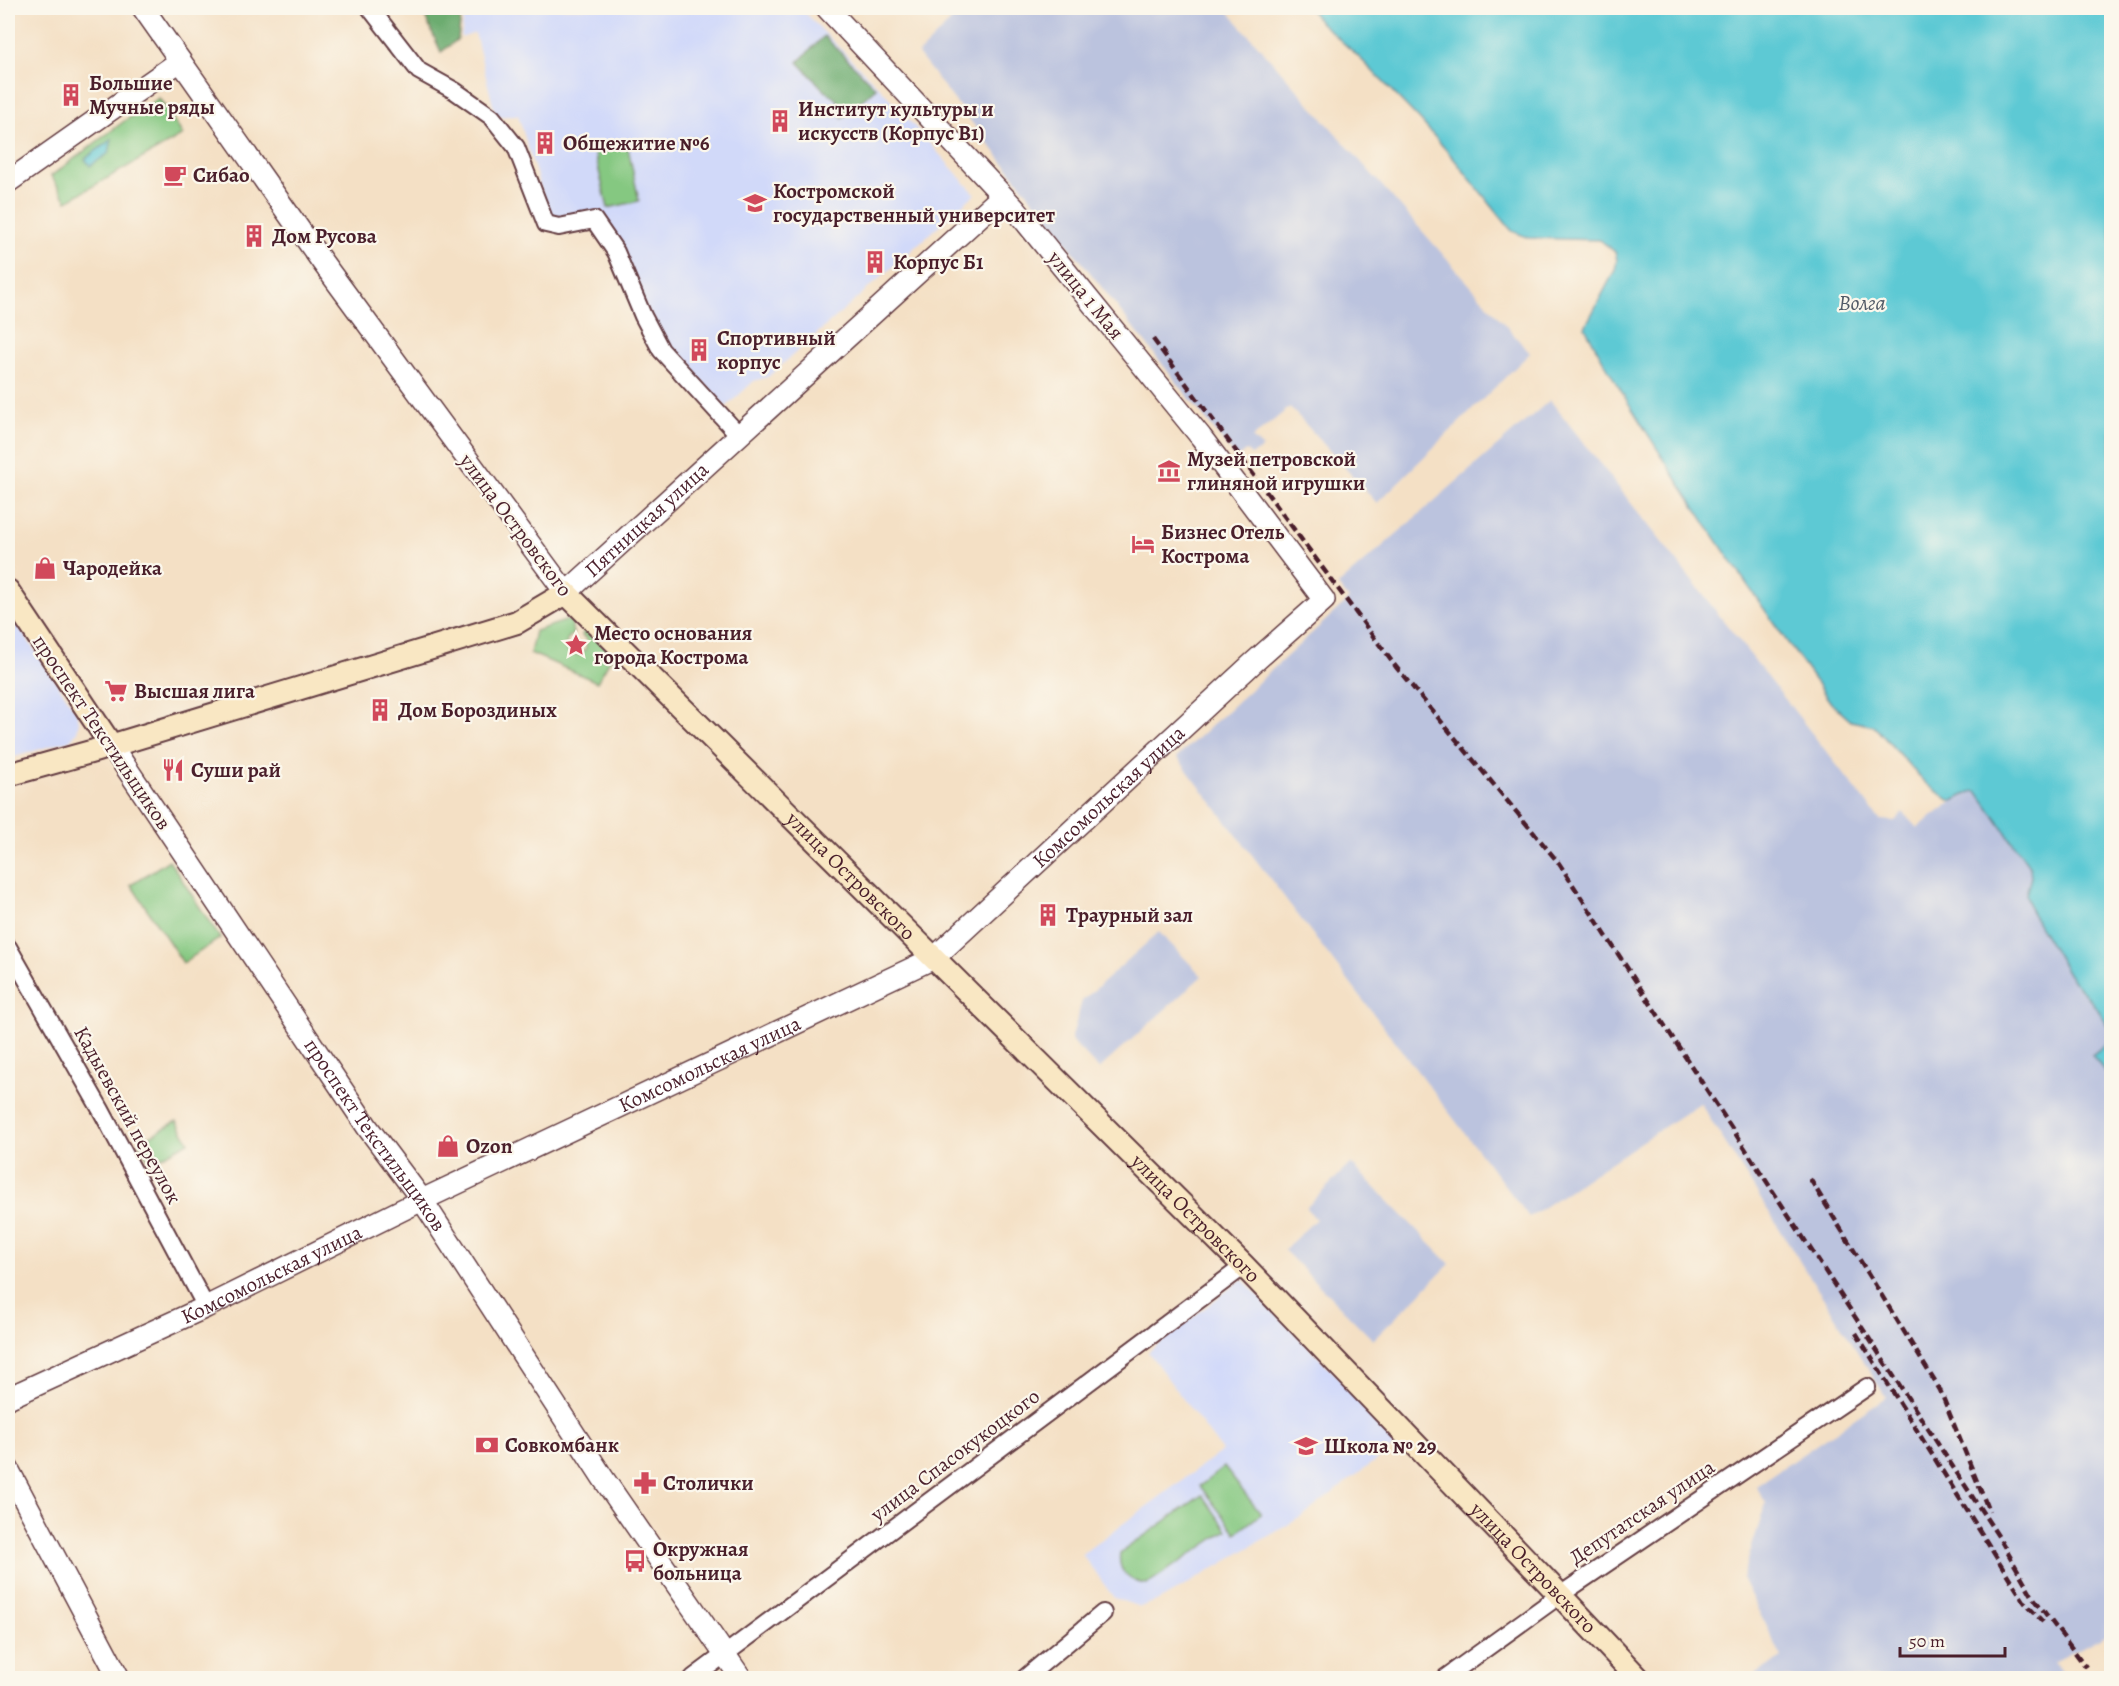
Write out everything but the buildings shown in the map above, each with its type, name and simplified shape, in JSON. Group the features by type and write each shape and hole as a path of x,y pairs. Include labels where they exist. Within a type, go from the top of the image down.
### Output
{"main road":[{"name":"проспект Текстильщиков","path":"8,591 111,745"},
{"name":"Пятницкая улица","path":"8,775 517,622 566,593"},
{"name":"улица Островского","path":"566,593 1244,1266 1638,1678"}],"street":[{"name":"улица Островского","path":"143,8 318,255 566,593"},
{"path":"370,8 420,71 455,91 492,117 516,147 546,224 559,227 594,220 616,252 642,316 661,350 739,435"},
{"name":"улица 1 Мая","path":"827,8 1016,210 1201,437 1324,600"},
{"path":"8,182 180,61"},
{"name":"Пятницкая улица","path":"566,593 1002,196"},
{"name":"Комсомольская улица","path":"8,1398 206,1307 422,1200 934,958 1324,600"},
{"name":"проспект Текстильщиков","path":"111,745 368,1128 422,1200 603,1478 741,1678"},
{"name":"Кадыевский переулок","path":"8,947 101,1110 206,1307"},
{"name":"улица Спасокукоцкого","path":"693,1678 726,1656 1244,1266"},
{"name":"Депутатская улица","path":"1445,1678 1560,1595 1867,1387"},
{"path":"8,1469 118,1678"},
{"path":"1025,1678 1104,1613"}],"shaded area":[{"name":"Костромской государственный университет","path":"465,8 800,8 881,89 975,194 768,377 754,381 726,407 663,340 608,236 598,212 551,222 518,115 496,117 475,33 461,38"},
{"path":"964,8 1225,8 1530,353 1377,503 1290,407 1252,438 1263,448 1251,455 1246,450 1237,459 918,54"},
{"path":"1550,400 1880,820 1895,821 1903,812 1917,828 1953,801 1977,791 2030,867 2031,877 2026,894 2030,910 2078,987 2099,1011 2111,1031 2111,1042 2093,1055 2112,1080 2111,1632 2054,1662 2066,1678 1749,1678 1782,1658 1742,1578 1766,1503 1756,1486 1886,1397 1700,1103 1529,1217 1177,757 1349,599 1338,585"},
{"path":"8,611 76,711 79,721 77,732 70,740 8,759"},
{"path":"1159,932 1202,976 1099,1069 1071,1040 1082,1001"},
{"path":"1351,1163 1450,1264 1373,1340 1284,1250 1316,1219 1306,1208"},
{"name":"Школа № 29","path":"1242,1279 1401,1441 1301,1517 1164,1598 1140,1607 1114,1598 1082,1554 1222,1451 1148,1352"}],"green space":[{"path":"421,8 462,8 458,39 441,52"},
{"path":"824,36 876,88 842,118 838,101 823,89 798,62"},
{"path":"159,98 183,135 67,201 51,176"},
{"path":"627,143 639,201 608,208 594,150"},
{"path":"571,619 573,634 566,643 571,654 580,655 586,648 586,639 582,635 586,628 613,655 597,682 530,653 535,631"},
{"path":"169,860 220,938 183,963 131,885"},
{"path":"177,1121 189,1142 150,1163 139,1142"},
{"path":"1224,1467 1261,1514 1236,1533 1200,1486"},
{"path":"1202,1495 1227,1530 1147,1584 1135,1581 1126,1575 1121,1566 1120,1553"}],"water":[{"name":"Волга","path":"1309,8 2111,8 2111,1031 2099,1011 2069,975 2030,910 2026,894 2031,877 2030,867 1977,791 1953,801 1949,800 1925,783 1874,726 1851,721 1831,703 1730,560 1661,454 1585,327 1615,270 1617,260 1615,252 1600,240 1529,238 1512,231 1421,121 1359,57 1319,21"},
{"path":"112,139 109,153 90,166 85,159"},
{"path":"2111,1040 2111,1080 2092,1055"}],"railway":[{"path":"1153,339 1396,667 1558,862 2000,1539 2033,1597 2086,1667"},
{"path":"1810,1179 1940,1390 1989,1511"},
{"path":"1856,1333 2025,1603 2043,1622"}],"place":[{"name":"Большие Мучные ряды","path":"71,95"},
{"name":"Институт культуры и искусств (Корпус В1)","path":"780,121"},
{"name":"Общежитие №6","path":"545,143"},
{"name":"Сибао","path":"175,175"},
{"name":"Костромской государственный университет","path":"755,203"},
{"name":"Дом Русова","path":"254,236"},
{"name":"Корпус Б1","path":"875,262"},
{"name":"Спортивный корпус","path":"699,350"},
{"name":"Музей петровской глиняной игрушки","path":"1169,471"},
{"name":"Бизнес Отель Кострома","path":"1143,544"},
{"name":"Чародейка","path":"45,568"},
{"name":"Место основания города Кострома","path":"576,645"},
{"name":"Высшая лига","path":"116,691"},
{"name":"Дом Бороздиных","path":"380,710"},
{"name":"Суши рай","path":"173,770"},
{"name":"Траурный зал","path":"1048,915"},
{"name":"Ozon","path":"448,1146"},
{"name":"Совкомбанк","path":"487,1445"},
{"name":"Школа № 29","path":"1306,1446"},
{"name":"Столички","path":"645,1483"},
{"name":"Окружная больница","path":"635,1561"}]}
